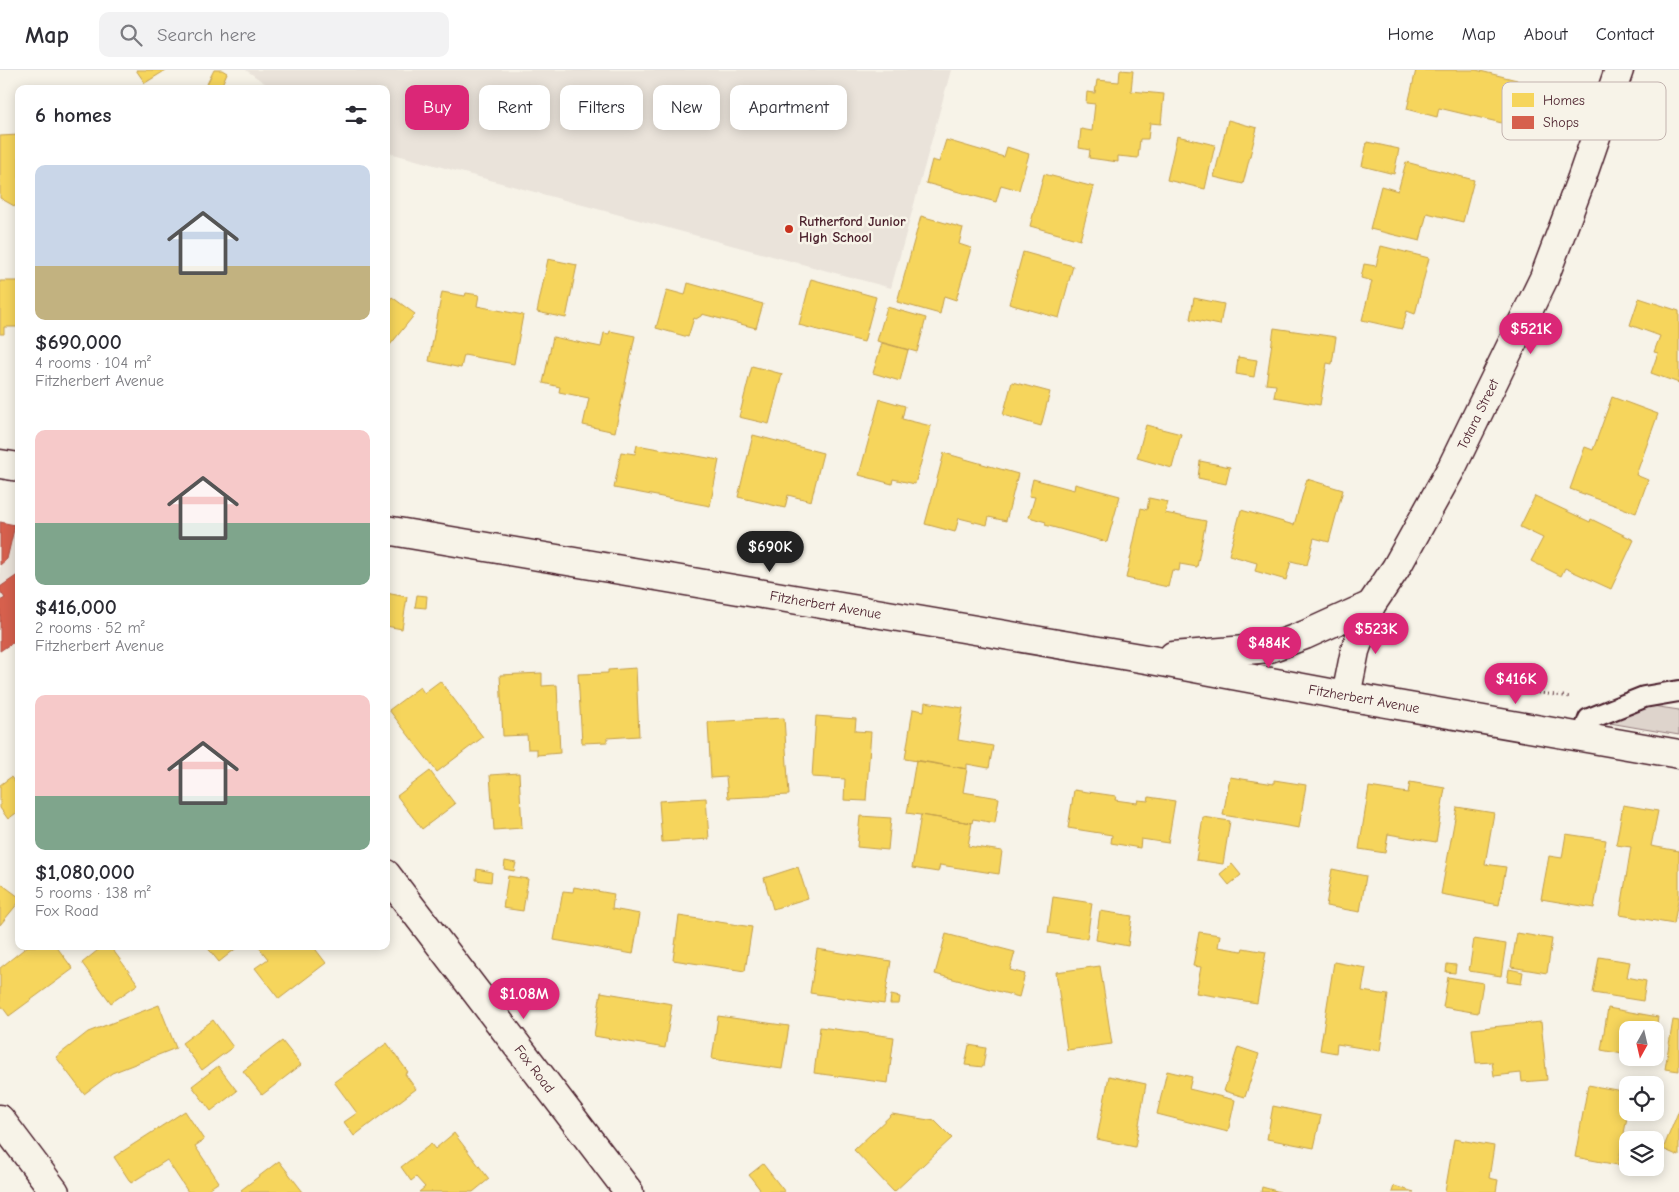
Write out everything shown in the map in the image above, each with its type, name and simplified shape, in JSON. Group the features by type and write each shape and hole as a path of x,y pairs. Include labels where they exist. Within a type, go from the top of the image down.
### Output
{"main road":[{"name":"Totara Street","path":"1615,82 1619,70"},
{"name":"Totara Street","path":"1346,696 1355,651 1371,605 1396,568 1452,467 1544,278 1595,140"},
{"path":"0,464 15,467"},
{"name":"Fitzherbert Avenue","path":"390,531 1146,659 1679,754"},
{"name":"Fitzherbert Avenue","path":"1146,659 1218,651 1270,648 1305,635 1371,605"},
{"name":"Fox Road","path":"390,879 629,1192"},
{"path":"0,1119 55,1192"}],"lane":[{"path":"1582,738 1590,719 1644,697 1679,691"}],"path":[{"path":"1516,690 1574,698"}],"shaded area":[{"name":"Rutherford Junior High School","path":"246,70 951,70 891,288 390,153 390,85 267,85"},
{"path":"0,521 15,524 15,641 0,652"},
{"path":"1646,705 1679,710 1679,735 1604,722"}],"building: Homes":[{"path":"136,70 166,70 145,83"},
{"path":"214,70 222,70 227,73 222,85 206,85"},
{"path":"1120,70 1133,71 1131,91 1164,94 1161,124 1150,123 1148,139 1140,139 1138,158 1118,156 1118,162 1089,158 1090,150 1079,148 1081,129 1092,131 1095,104 1086,103 1087,92 1095,93 1097,80 1119,82"},
{"path":"1416,70 1476,70 1517,80 1516,82 1502,82 1502,123 1439,108 1437,117 1407,109"},
{"path":"1228,120 1257,128 1243,184 1214,177"},
{"path":"15,135 15,206 0,198 0,136"},
{"path":"1177,136 1215,145 1205,189 1167,180"},
{"path":"946,140 1004,157 1007,147 1029,154 1019,190 1001,185 996,202 926,183 932,160 939,162"},
{"path":"1367,142 1399,149 1394,174 1362,166"},
{"path":"1406,162 1474,180 1463,222 1427,213 1420,241 1370,229 1381,186 1398,191"},
{"path":"1044,174 1094,187 1080,240 1030,226"},
{"path":"921,216 963,228 959,244 971,248 956,300 944,296 940,314 897,302"},
{"path":"1381,246 1429,258 1415,314 1407,311 1402,329 1362,320 1372,281 1361,278 1364,264 1376,266"},
{"path":"1023,252 1073,266 1059,318 1009,304"},
{"path":"548,259 577,265 566,318 537,312"},
{"path":"811,279 876,297 864,342 799,325"},
{"path":"0,281 15,281 15,327 4,327 4,334 0,334"},
{"path":"688,283 763,304 756,328 702,314 696,319 694,318 688,337 656,328 667,290 685,295"},
{"path":"442,292 465,296 466,293 479,295 477,306 523,315 514,364 464,355 461,368 429,361"},
{"path":"392,297 415,314 390,345 390,300"},
{"path":"1194,298 1224,304 1220,325 1190,319"},
{"path":"1639,298 1679,311 1679,383 1651,373 1658,353 1654,352 1660,336 1630,325"},
{"path":"887,307 926,318 917,352 877,341"},
{"path":"1274,328 1336,337 1332,364 1327,363 1320,405 1274,397 1276,385 1266,384"},
{"path":"610,331 635,336 615,432 583,425 589,398 559,392 560,387 543,383 553,337 601,347 604,333 609,334"},
{"path":"882,343 908,350 900,381 873,373"},
{"path":"1238,357 1257,360 1254,377 1236,374"},
{"path":"752,366 782,374 769,424 739,417"},
{"path":"1012,382 1050,392 1041,426 1003,415"},
{"path":"1612,397 1658,414 1636,475 1648,480 1636,513 1570,489 1585,447 1593,450"},
{"path":"880,399 905,406 902,419 931,426 915,484 893,479 892,484 859,475"},
{"path":"1146,425 1181,434 1172,468 1137,458"},
{"path":"753,435 823,453 811,501 788,495 785,508 738,497"},
{"path":"637,445 719,460 710,506 614,488 621,452 635,454"},
{"path":"944,453 1018,474 1006,521 989,517 987,525 959,518 955,532 925,524"},
{"path":"1200,461 1230,467 1226,484 1198,478"},
{"path":"1033,479 1074,490 1075,484 1120,496 1107,542 1045,525 1046,522 1029,517 1035,497 1029,496"},
{"path":"1307,479 1343,490 1329,542 1314,538 1307,565 1291,561 1286,580 1255,571 1257,563 1229,555 1241,510 1294,525"},
{"path":"1535,496 1590,522 1591,519 1634,540 1611,589 1565,568 1561,576 1531,561 1543,538 1520,527"},
{"path":"1149,498 1168,502 1165,513 1206,521 1197,567 1180,564 1179,571 1172,570 1168,587 1126,578 1141,508 1147,510"},
{"path":"390,594 407,597 402,629 390,627"},
{"path":"417,595 427,596 426,608 415,607"},
{"path":"636,668 639,736 607,738 607,742 582,743 578,674 608,673 608,670"},
{"path":"542,673 542,686 557,685 560,753 537,755 537,749 528,749 527,735 503,736 500,675"},
{"path":"440,681 483,737 437,772 390,711 390,709 420,687 424,693"},
{"path":"925,702 963,708 958,740 993,746 989,768 967,764 967,769 905,759 913,709 924,711"},
{"path":"816,716 856,719 855,731 871,732 866,801 844,800 845,779 812,777"},
{"path":"784,718 789,795 728,798 726,777 711,778 708,722"},
{"path":"916,760 967,769 963,792 999,798 995,823 973,819 972,823 907,813"},
{"path":"430,771 455,804 422,829 397,796"},
{"path":"519,773 522,828 494,830 490,775"},
{"path":"11,777 15,782 15,814 8,819 0,808 0,785"},
{"path":"1230,777 1274,784 1274,780 1306,785 1299,828 1223,815"},
{"path":"1410,782 1445,788 1436,842 1388,834 1385,853 1359,849 1369,787 1408,793"},
{"path":"1074,790 1116,796 1115,800 1137,803 1138,800 1148,801 1149,797 1175,801 1168,843 1141,839 1140,848 1111,843 1112,835 1068,828"},
{"path":"706,798 709,839 662,842 659,801"},
{"path":"1623,805 1658,811 1651,846 1679,851 1679,895 1674,924 1620,915 1631,847 1616,845"},
{"path":"1457,807 1494,813 1485,864 1506,867 1499,905 1441,894"},
{"path":"921,815 972,823 968,846 1002,851 999,874 940,865 938,872 912,868"},
{"path":"860,816 891,818 888,850 857,847"},
{"path":"1203,817 1230,821 1223,864 1196,860"},
{"path":"1566,834 1606,840 1594,908 1541,899 1549,856 1562,858"},
{"path":"505,861 516,863 514,871 504,869"},
{"path":"1232,864 1241,875 1229,885 1220,874"},
{"path":"798,867 808,898 773,909 764,878"},
{"path":"477,869 492,872 491,882 476,880"},
{"path":"1332,869 1366,876 1360,912 1326,906"},
{"path":"508,876 528,879 523,911 503,908"},
{"path":"0,883 15,894 15,907 0,925"},
{"path":"574,887 614,894 612,909 640,914 633,954 554,940 563,891 573,892"},
{"path":"1053,897 1092,903 1087,939 1048,933"},
{"path":"1100,911 1132,916 1128,946 1096,940"},
{"path":"679,916 752,927 745,971 673,960"},
{"path":"1199,932 1220,935 1218,947 1242,951 1243,948 1266,952 1257,1003 1196,993 1201,967 1193,966"},
{"path":"1517,933 1552,939 1547,973 1511,967"},
{"path":"946,934 1015,952 1010,970 1025,974 1019,997 935,974"},
{"path":"1474,939 1506,944 1501,976 1469,971"},
{"path":"817,949 891,961 884,1004 810,993"},
{"path":"23,950 59,950 73,969 9,1016 0,1004 0,968"},
{"path":"98,950 113,950 138,984 111,1003 82,963"},
{"path":"209,950 234,950 219,962"},
{"path":"261,950 316,950 326,963 279,999 255,968 268,959"},
{"path":"1599,957 1630,962 1627,977 1646,981 1643,1001 1593,993"},
{"path":"1334,962 1366,968 1362,991 1388,995 1380,1051 1337,1044 1336,1053 1320,1050"},
{"path":"1447,964 1456,965 1455,973 1446,972"},
{"path":"1100,966 1112,1044 1067,1050 1056,972"},
{"path":"1509,969 1523,972 1521,984 1507,982"},
{"path":"1448,977 1483,983 1478,1013 1443,1007"},
{"path":"601,992 672,1004 665,1048 594,1036"},
{"path":"891,995 900,997 899,1004 890,1004"},
{"path":"159,1005 176,1048 112,1073 84,1094 56,1057 88,1032"},
{"path":"1608,1008 1658,1017 1657,1021 1619,1021 1619,1053 1601,1050"},
{"path":"718,1016 789,1026 782,1069 712,1059"},
{"path":"213,1020 233,1047 202,1070 182,1043"},
{"path":"1673,1020 1679,1021 1679,1071 1665,1069"},
{"path":"1541,1022 1547,1080 1522,1082 1521,1073 1494,1076 1492,1062 1476,1063 1472,1029"},
{"path":"820,1027 894,1037 888,1083 814,1073"},
{"path":"282,1041 301,1065 262,1095 243,1071"},
{"path":"387,1043 408,1072 405,1074 416,1089 354,1136 344,1122 357,1113 334,1082"},
{"path":"969,1045 986,1048 983,1067 965,1065"},
{"path":"1238,1047 1259,1054 1245,1097 1224,1091"},
{"path":"218,1066 237,1091 211,1111 192,1086"},
{"path":"1167,1071 1192,1077 1189,1089 1235,1100 1228,1132 1157,1114"},
{"path":"1109,1076 1146,1084 1135,1147 1097,1139"},
{"path":"1588,1085 1619,1090 1619,1121 1626,1121 1624,1131 1619,1131 1618,1165 1575,1157"},
{"path":"1273,1106 1321,1116 1314,1148 1267,1139"},
{"path":"1679,1110 1679,1156 1664,1149"},
{"path":"185,1111 204,1140 195,1146 219,1182 204,1192 188,1192 167,1160 131,1183 114,1157"},
{"path":"892,1114 935,1121 952,1138 894,1192 854,1150"},
{"path":"454,1133 489,1179 473,1192 419,1192 425,1187 416,1177 411,1181 401,1167 431,1144 435,1149"},
{"path":"1454,1139 1494,1146 1489,1178 1498,1180 1496,1192 1445,1192"},
{"path":"279,1161 303,1192 243,1192 241,1190"},
{"path":"763,1164 785,1192 762,1192 749,1175"},
{"path":"1394,1186 1414,1192 1392,1192"},
{"path":"1262,1187 1280,1192 1261,1192"}],"building: Shops":[{"path":"0,522 15,525 7,559 0,565"},
{"path":"15,577 15,641 0,651 0,601 5,598 0,591 0,587"}],"place":[{"name":"Rutherford Junior High School","path":"789,229"}]}
